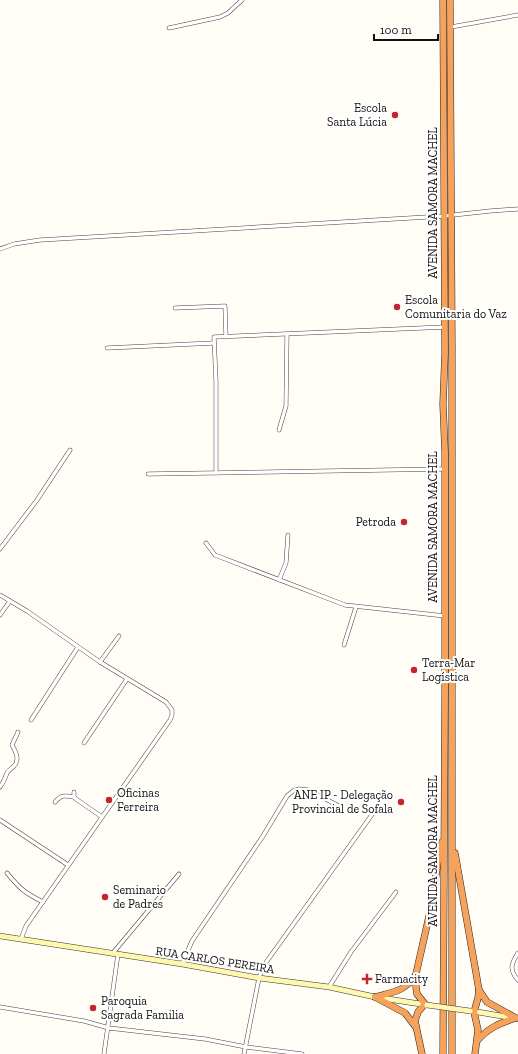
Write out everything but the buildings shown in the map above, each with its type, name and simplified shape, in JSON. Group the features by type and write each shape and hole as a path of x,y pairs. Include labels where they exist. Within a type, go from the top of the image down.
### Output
{"highway":[{"name":"AVENIDA SAMORA MACHEL","path":"443,0 445,327 443,404 445,616 443,1054"},
{"name":"AVENIDA SAMORA MACHEL","path":"450,0 452,216 452,1054"},
{"path":"422,1054 416,1027 416,1016 426,1005 417,994 416,974 432,903 439,854 444,836"},
{"path":"453,844 458,865 479,990 478,998 472,1011 478,1030 475,1054"},
{"path":"375,997 402,989 410,984 416,974"},
{"path":"479,990 487,1002 517,1018"},
{"path":"375,997 404,1013 416,1027"},
{"path":"477,1041 488,1029 497,1024 517,1018"}],"main road":[{"name":"RUA CARLOS PEREIRA","path":"0,936 182,964 259,978 329,987 375,997 517,1018"}],"street":[{"path":"168,28 220,17 228,13 242,0"},
{"path":"451,27 518,15"},
{"path":"0,249 14,244 40,240 452,216 484,211 518,209"},
{"path":"175,308 225,306 226,337"},
{"path":"216,473 214,337 445,327"},
{"path":"279,430 286,406 287,334"},
{"path":"107,348 214,343"},
{"path":"0,549 37,500 70,450"},
{"path":"148,474 444,469"},
{"path":"279,580 286,563 288,534"},
{"path":"206,543 215,555 346,605 445,616"},
{"path":"0,595 27,611 100,662 166,702 172,710 170,720 26,926 21,939"},
{"path":"0,615 10,601"},
{"path":"344,645 356,607"},
{"path":"100,662 119,636"},
{"path":"31,720 78,647"},
{"path":"84,743 127,678"},
{"path":"0,787 5,781 9,770 17,763 18,758 12,745 18,732"},
{"path":"182,964 192,940 263,836 287,796 293,791 299,789 308,790 339,806"},
{"path":"74,792 74,797"},
{"path":"56,802 64,795 74,797 102,817"},
{"path":"244,1054 259,978 264,965 376,808"},
{"path":"0,820 68,865"},
{"path":"7,873 20,888 43,902"},
{"path":"112,954 178,874"},
{"path":"329,987 351,952 396,892"},
{"path":"518,953 511,969 513,975 518,980"},
{"path":"104,1054 109,1028 118,954"},
{"path":"0,1007 84,1021 109,1028 205,1039 246,1047 302,1054"}],"place":[{"name":"Escola Santa Lúcia","path":"395,115"},
{"name":"Escola Comunitaria do Vaz","path":"397,307"},
{"name":"Petroda","path":"404,522"},
{"name":"Terra-Mar Logística","path":"414,670"},
{"name":"Oficinas Ferreira","path":"109,800"},
{"name":"ANE IP - Delegação Provincial de Sofala","path":"401,802"},
{"name":"Seminario de Padres","path":"105,897"},
{"name":"Farmacity","path":"367,979"},
{"name":"Paroquia Sagrada Familia","path":"93,1008"}]}
